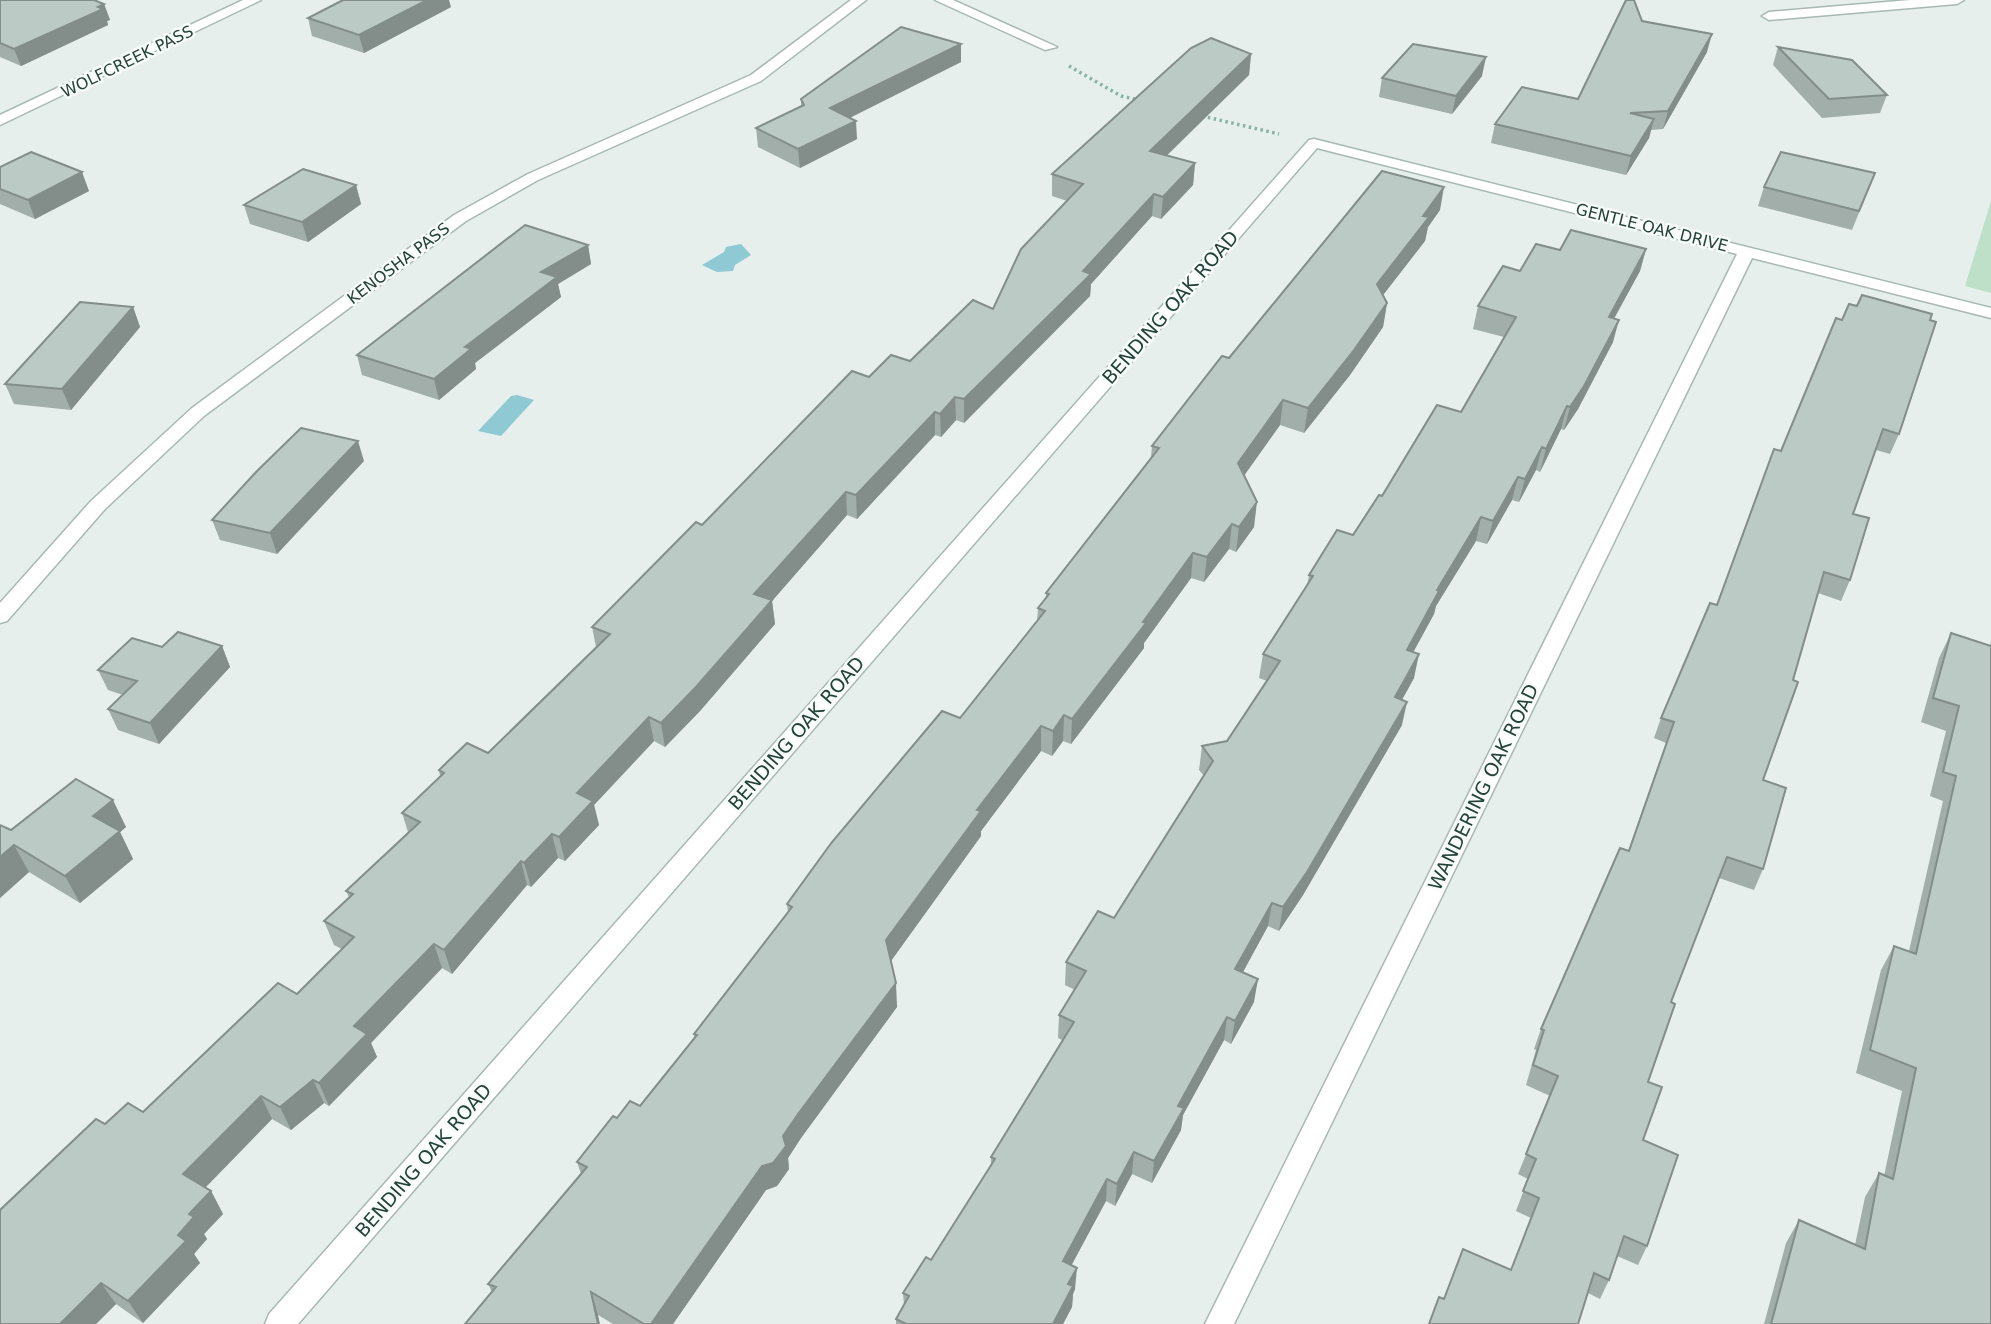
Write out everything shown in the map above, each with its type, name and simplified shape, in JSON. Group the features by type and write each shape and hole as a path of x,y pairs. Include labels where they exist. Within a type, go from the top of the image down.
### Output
{"street":[{"name":"WOLFCREEK PASS","path":"0,121 254,0"},
{"name":"KENOSHA PASS","path":"0,616 97,505 198,412 460,218 533,177 757,78 859,0"},
{"path":"942,0 1050,47"},
{"path":"1769,16 1957,0"},
{"name":"GENTLE OAK DRIVE","path":"1314,143 1991,313"},
{"name":"BENDING OAK ROAD","path":"279,1324 1314,143"},
{"name":"WANDERING OAK ROAD","path":"1219,1324 1747,251"}],"path":[{"path":"1050,47 1052,54 1059,60 1121,96 1146,102"},
{"path":"1198,115 1314,143"}],"green space":[{"path":"1991,201 1991,293 1965,286"}],"water":[{"path":"741,244 751,255 735,265 733,271 717,272 702,265 724,252 726,247"},
{"path":"511,396 534,400 501,436 478,431"}],"building":[{"path":"0,0 94,0 104,4 98,7 103,9 14,49 0,43"},
{"path":"343,0 427,0 359,35 308,18"},
{"path":"1626,0 1634,0 1642,21 1712,34 1668,111 1630,113 1654,119 1631,156 1495,124 1522,87 1578,99"},
{"path":"901,27 961,44 830,108 856,121 798,149 756,128 804,105 801,99"},
{"path":"1211,38 1251,54 1150,151 1195,163 1163,197 1154,194 1083,271 1091,274 964,399 955,397 940,414 935,412 856,495 846,492 754,594 772,600 696,687 661,723 649,717 577,793 593,801 559,837 552,834 524,863 521,861 444,950 434,944 354,1026 367,1034 319,1083 313,1080 280,1107 261,1096 183,1174 211,1191 189,1214 194,1217 178,1235 186,1241 128,1301 101,1283 60,1324 0,1324 0,1210 96,1119 105,1124 128,1103 143,1112 278,983 297,994 354,937 324,921 353,894 346,891 420,822 402,813 444,773 439,770 467,743 488,753 610,634 592,627 696,522 702,525 852,371 869,377 891,355 910,361 973,300 993,309 1021,249 1083,184 1052,174 1191,48"},
{"path":"1413,44 1486,57 1456,96 1382,78"},
{"path":"1778,47 1852,60 1887,95 1829,99"},
{"path":"31,152 82,172 28,200 0,189 0,167"},
{"path":"1781,152 1875,173 1859,211 1764,187"},
{"path":"303,169 356,185 302,222 244,205"},
{"path":"1382,171 1444,187 1423,216 1429,217 1377,284 1387,303 1308,408 1283,400 1238,463 1257,502 1239,527 1232,524 1207,557 1193,553 1143,622 1146,623 1072,719 1064,715 1053,731 1041,726 977,810 981,811 886,940 896,983 783,1136 786,1146 773,1163 762,1166 651,1324 644,1324 591,1292 598,1324 465,1324 496,1287 488,1284 587,1167 577,1162 613,1116 617,1118 630,1101 640,1106 697,1035 694,1034 792,907 787,904 832,842 942,711 960,718 1045,611 1038,608 1049,594 1046,593 1159,448 1152,446 1222,356 1229,358"},
{"path":"525,225 588,245 541,272 557,277 465,347 471,349 434,379 357,355"},
{"path":"1571,230 1646,249 1609,317 1619,320 1584,386 1570,407 1567,406 1546,449 1542,447 1525,479 1518,477 1493,521 1481,517 1437,590 1439,591 1407,650 1419,654 1395,697 1407,702 1307,872 1283,907 1272,903 1235,969 1258,979 1235,1021 1227,1017 1178,1106 1184,1108 1154,1161 1134,1152 1117,1184 1107,1179 1063,1261 1077,1268 1068,1284 1073,1286 1054,1322 1057,1323 906,1324 896,1319 909,1296 903,1293 926,1257 931,1260 995,1159 991,1157 1074,1022 1059,1015 1086,971 1066,962 1098,911 1114,918 1213,761 1202,746 1227,741 1280,661 1263,654 1313,576 1309,575 1337,530 1353,535 1379,495 1382,496 1437,405 1461,412 1516,317 1478,306 1503,266 1520,271 1536,244 1560,250"},
{"path":"1862,295 1932,314 1930,320 1936,322 1899,434 1883,429 1853,514 1869,518 1850,580 1824,572 1793,680 1798,682 1763,780 1786,788 1763,869 1727,857 1671,1002 1675,1004 1648,1082 1662,1087 1643,1140 1678,1155 1647,1246 1624,1236 1609,1280 1594,1273 1578,1324 1429,1324 1439,1297 1444,1299 1463,1249 1511,1270 1539,1198 1523,1191 1536,1159 1526,1154 1558,1076 1533,1065 1544,1030 1541,1029 1620,848 1629,851 1674,722 1661,718 1710,603 1717,605 1774,449 1781,451 1836,318 1842,320 1849,304 1857,306"},
{"path":"80,302 133,307 62,389 5,384"},
{"path":"301,428 358,441 270,533 212,520 257,471"},
{"path":"178,632 222,646 150,723 108,709 137,681 98,670 132,638 162,647"},
{"path":"1951,633 1991,646 1991,1324 1771,1324 1799,1220 1865,1249 1879,1173 1893,1179 1916,1068 1870,1050 1894,946 1916,954 1956,776 1943,772 1959,706 1933,698"},
{"path":"76,779 113,800 93,816 120,831 65,876 14,845 0,857 0,825 11,830"}]}
